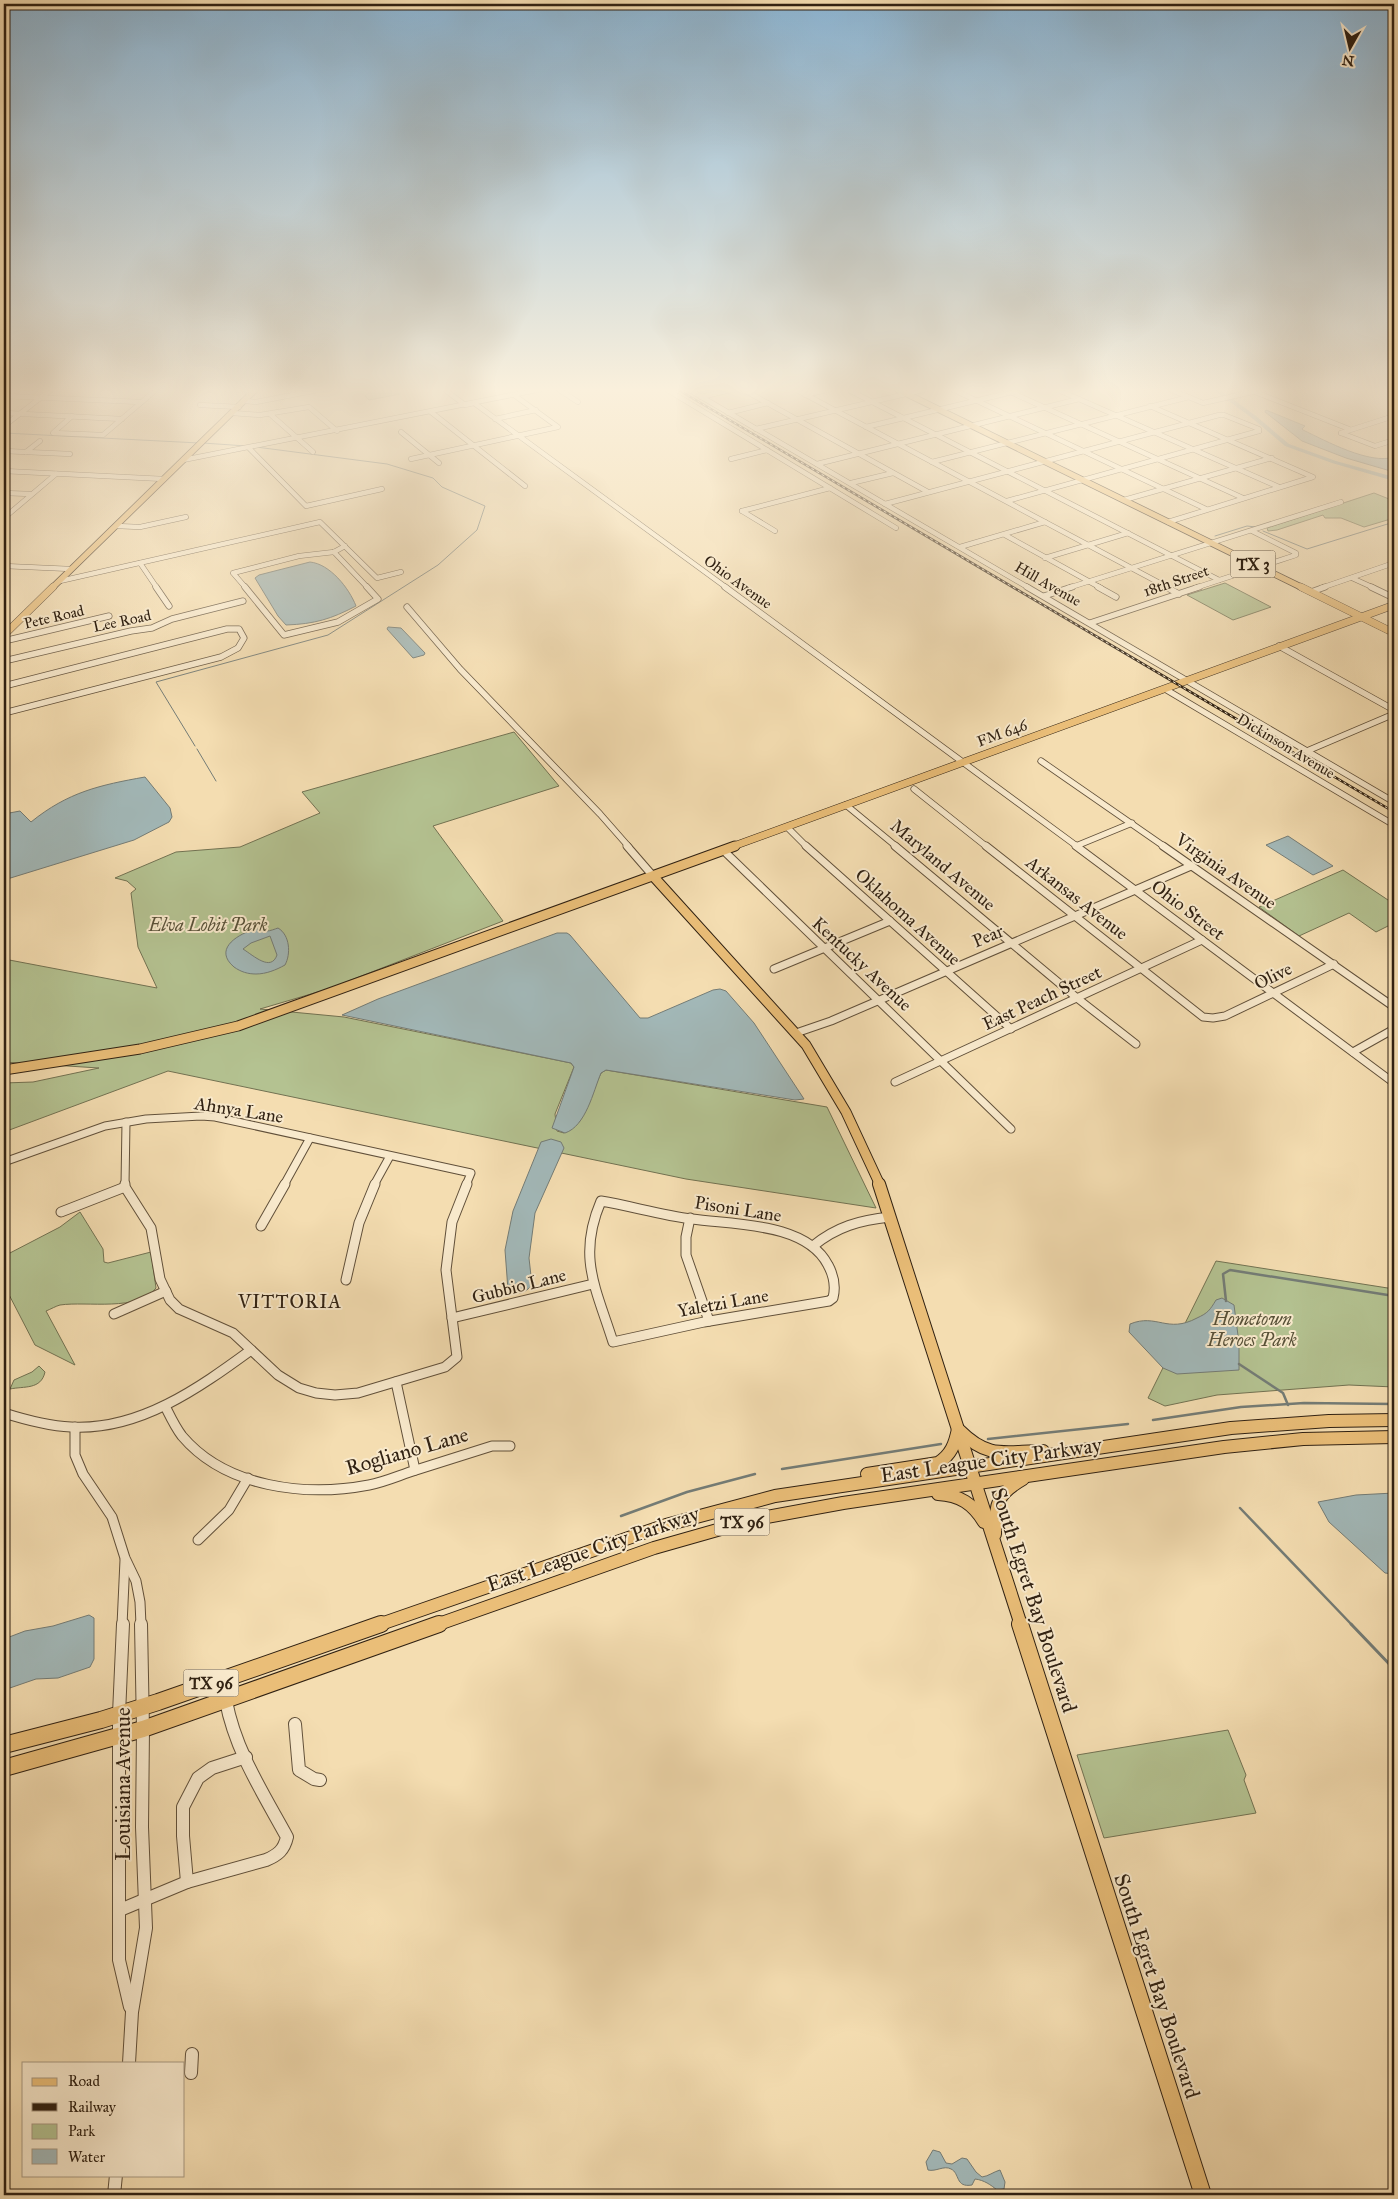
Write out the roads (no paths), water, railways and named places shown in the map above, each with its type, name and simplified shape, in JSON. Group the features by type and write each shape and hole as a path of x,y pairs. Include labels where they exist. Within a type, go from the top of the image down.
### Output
{"main road":[{"path":"4,635 151,492"},
{"name":"TX 3","path":"1107,492 1394,633"},
{"name":"FM 646","path":"4,1070 65,1062 221,1031 289,1010 1394,605"},
{"name":"South Egret Bay Boulevard","path":"653,876 796,1033 827,1076 865,1148 890,1217 971,1467 1204,2195"},
{"name":"East League City Parkway","path":"142,1707 666,1524 775,1496 840,1484 1279,1423 1394,1420"},
{"path":"958,1428 976,1446 988,1452 1028,1450 1065,1452"},
{"path":"840,1484 858,1476 938,1463 947,1458 953,1450 958,1428"},
{"name":"East League City Parkway","path":"4,1768 143,1729 688,1537 778,1514 907,1493 1263,1442 1394,1437"},
{"path":"994,1540 996,1508 1001,1493 1006,1488 1031,1475"},
{"path":"907,1493 951,1494 962,1498 978,1512 994,1540"},
{"name":"TX 96","path":"4,1745 142,1707"}],"street":[{"path":"4,518 34,492"},
{"path":"292,492 306,506 370,492"},
{"name":"Ohio Avenue","path":"594,492 963,762"},
{"path":"775,531 742,511 816,492"},
{"path":"836,492 896,528"},
{"name":"Hill Avenue","path":"864,492 1394,802"},
{"path":"885,504 928,492"},
{"path":"988,492 1179,594"},
{"path":"1007,501 1043,492"},
{"path":"1046,492 1219,580"},
{"path":"1124,500 1154,492"},
{"path":"1169,492 1206,509"},
{"path":"1229,492 1243,498"},
{"path":"1168,522 1264,492"},
{"path":"4,493 31,494"},
{"path":"1044,596 1341,502"},
{"path":"116,526 140,527 186,517"},
{"path":"60,580 320,522 376,578 401,572"},
{"path":"960,547 1044,522"},
{"name":"18th Street","path":"1090,624 1133,607 1179,594 1296,555 1296,552 1252,531"},
{"path":"1045,558 1128,533"},
{"path":"1005,535 1116,597"},
{"path":"334,552 378,599 338,622 284,635 233,573 299,556 334,552 345,546"},
{"path":"140,563 169,606"},
{"path":"1312,592 1393,565"},
{"path":"4,566 71,570"},
{"path":"1352,578 1394,598"},
{"name":"Lee Road","path":"4,661 131,631 152,628 172,619 244,601"},
{"path":"407,606 460,669 600,814 653,876"},
{"name":"Pete Road","path":"4,641 109,616"},
{"path":"4,686 227,629 239,629 244,638 238,648 221,657 4,713"},
{"path":"1279,646 1394,710"},
{"name":"Dickinson Avenue","path":"1165,689 1394,825"},
{"path":"4,718 48,707"},
{"path":"1307,751 1394,714"},
{"name":"Virginia Avenue","path":"1041,761 1394,1007"},
{"name":"Ohio Street","path":"963,762 1394,1083"},
{"name":"Arkansas Avenue","path":"914,789 1199,1015 1212,1019 1225,1016"},
{"name":"Maryland Avenue","path":"846,805 1077,998 1136,1044"},
{"path":"1076,846 1132,823"},
{"name":"Oklahoma Avenue","path":"787,827 890,922 1011,1029"},
{"name":"Kentucky Avenue","path":"723,850 1011,1129"},
{"name":"Pear","path":"796,1033 879,1000 1192,866"},
{"path":"774,969 890,922"},
{"name":"East Peach Street","path":"895,1082 1202,940"},
{"name":"Olive","path":"1225,1016 1334,964"},
{"path":"1353,1052 1394,1029"},
{"name":"Ahnya Lane","path":"4,1162 95,1129 126,1122 181,1116 214,1117 471,1173 452,1222 446,1270 452,1318"},
{"path":"126,1122 125,1187 151,1228 160,1279 170,1300 179,1309 233,1333 278,1375 299,1388 316,1394 358,1393 445,1367 454,1360 458,1351 452,1318"},
{"path":"262,1226 310,1138"},
{"path":"346,1280 358,1223 371,1191 390,1156"},
{"path":"61,1212 125,1187"},
{"name":"Pisoni Lane","path":"593,1284 589,1268 591,1228 594,1215 601,1201 690,1218 774,1230 799,1237 813,1246 827,1259 834,1280 835,1293"},
{"path":"813,1246 826,1234 839,1227 864,1219 890,1217"},
{"path":"690,1218 686,1237 686,1255 709,1321"},
{"name":"Gubbio Lane","path":"452,1318 593,1284"},
{"name":"Yaletzi Lane","path":"593,1284 613,1342 709,1321 828,1301 834,1298 835,1293"},
{"path":"114,1314 166,1291"},
{"path":"4,1413 27,1420 75,1427 116,1422 165,1406 214,1378 251,1350"},
{"path":"396,1382 415,1470"},
{"name":"Rogliano Lane","path":"165,1406 186,1441 232,1472 271,1486 308,1490 341,1489 369,1485 492,1446 510,1446"},
{"name":"Louisiana Avenue","path":"75,1427 75,1455 83,1474 112,1517 125,1558 136,1581 140,1602 143,1729 142,1827 146,1928 132,2012 129,2062"},
{"path":"198,1540 229,1510 248,1478"},
{"name":"Louisiana Avenue","path":"125,1558 119,1714 119,1960 132,2012"},
{"path":"120,1910 144,1898 187,1882 266,1860 284,1850 287,1837 246,1757 228,1716 226,1701"},
{"path":"295,1724 299,1770 320,1780"},
{"path":"187,1882 183,1836 183,1807 198,1778 212,1768 246,1757"},
{"path":"191,2073 192,2054"},
{"path":"114,2195 116,2176"}],"water":[{"path":"310,562 325,567 338,578 349,592 356,606 322,620 286,625 278,616 255,578 259,575"},
{"path":"388,627 401,628 425,653 424,655 413,658 387,629"},
{"path":"145,777 170,808 172,817 169,822 134,840 4,880 4,814 20,811 31,822 58,803 85,791"},
{"path":"1288,836 1333,866 1313,875 1266,845"},
{"path":"278,928 285,935 289,950 285,965 275,970 253,974 239,970 228,961 226,949 239,936 254,929 267,931","holes":["270,936 277,955 274,960 267,962 262,961 243,949 251,943"]},
{"path":"557,933 567,933 570,935 640,1018 648,1018 713,990 720,989 726,991 754,1023 804,1099 795,1100 606,1070 601,1073 584,1116 572,1129 565,1133 552,1128 574,1067 571,1063 342,1015 378,999"},
{"path":"551,1139 561,1142 564,1148 535,1213 529,1258 532,1285 524,1292 515,1293 508,1290 505,1250 513,1211 541,1142"},
{"path":"1222,1298 1234,1305 1239,1343 1239,1370 1177,1374 1163,1368 1129,1332 1130,1324 1139,1321 1170,1324 1187,1322 1204,1314 1216,1300"},
{"path":"1394,1493 1394,1574 1385,1573 1329,1522 1318,1502 1356,1495"},
{"path":"89,1615 94,1618 94,1659 90,1667 58,1678 36,1679 4,1690 4,1639 25,1631 53,1626"},
{"path":"933,2150 940,2152 946,2163 952,2164 962,2158 967,2159 982,2177 1000,2170 1005,2182 1004,2189 997,2190 975,2179 972,2185 963,2184 954,2171 948,2168 928,2170 926,2162"}],"waterway":[{"path":"195,746 156,682 328,635 438,565 477,530 485,506 452,492"},
{"path":"1263,531 1307,549 1394,522"},
{"path":"1215,536 1247,526 1256,527"},
{"path":"197,749 216,781"},
{"path":"1226,1301 1223,1274 1230,1270 1394,1296"},
{"path":"1239,1364 1283,1393 1288,1404"},
{"path":"1153,1420 1241,1407 1288,1404"},
{"path":"1288,1404 1394,1404"},
{"path":"988,1439 1128,1424"},
{"path":"782,1469 941,1444"},
{"path":"621,1516 687,1492 755,1474"},
{"path":"1240,1508 1352,1625"},
{"path":"1351,1624 1394,1669"}],"railway":[{"path":"851,492 1394,812"}],"district":[{"name":"VITTORIA","path":"290,1301"}],"park label":[{"name":"Elva Lobit Park","path":"208,925"},
{"name":"Hometown Heroes Park","path":"1252,1329"}]}
